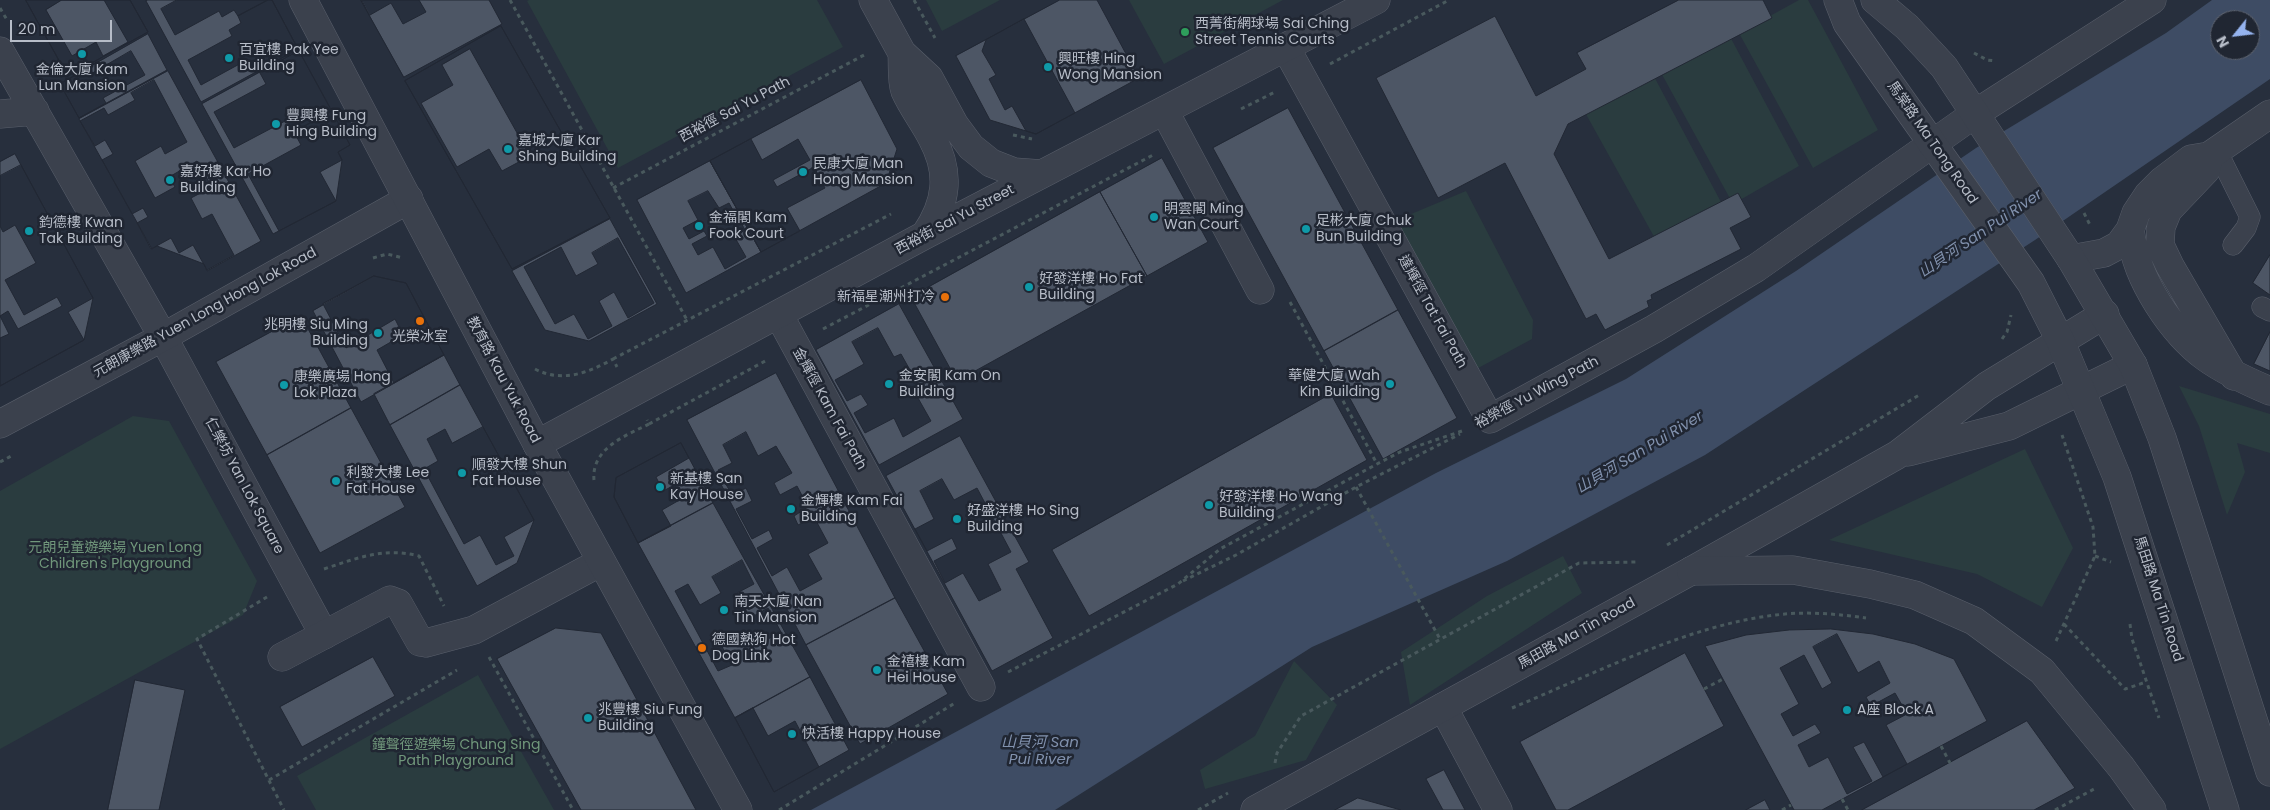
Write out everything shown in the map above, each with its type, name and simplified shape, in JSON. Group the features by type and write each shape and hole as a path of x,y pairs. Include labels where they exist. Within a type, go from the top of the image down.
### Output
{"street":[{"name":"教育路 Kau Yuk Road","path":"303,0 537,444 738,810"},
{"path":"874,0 902,52 929,78 954,124 971,147 992,163 1006,169 1040,174"},
{"name":"西裕街 Sai Yu Street","path":"537,444 925,235 1040,174 1164,112 1374,0"},
{"name":"馬棠路 Ma Tong Road","path":"1838,0 1847,23 2031,283"},
{"path":"1875,0 1908,27 1944,66 2071,259 2105,314 2133,365 2162,438 2270,772"},
{"name":"裕榮徑 Yu Wing Path","path":"1481,423 1654,330 1756,268 1976,113 2152,0"},
{"name":"達輝徑 Tat Fai Path","path":"1286,48 1481,423"},
{"name":"仁樂坊 Yan Lok Square","path":"0,51 163,337 324,635"},
{"path":"902,52 905,90 934,140 943,171 944,195 938,216 925,235"},
{"path":"0,114 35,111"},
{"path":"1164,112 1260,290"},
{"path":"2071,259 2104,253 2119,245 2130,230 2136,213 2148,195 2162,181 2191,159 2213,153 2270,114"},
{"path":"2213,153 2206,170 2168,210 2161,227 2160,245 2170,266 2234,376"},
{"name":"元朗康樂路 Yuen Long Hong Lok Road","path":"0,424 163,337 409,199"},
{"path":"2130,230 2134,255 2141,277 2171,324 2186,343 2234,376 2270,391"},
{"name":"馬田路 Ma Tin Road","path":"2031,283 2083,390 2108,451 2142,550 2225,810"},
{"name":"馬田路 Ma Tin Road","path":"1255,810 1691,571 1897,455 1987,386 2105,314"},
{"name":"金輝徑 Kam Fai Path","path":"778,315 981,687"},
{"name":"馬田路 Ma Tin Road","path":"1897,455 2009,426 2133,365"},
{"path":"282,657 390,600 398,603 420,642 432,642 474,630 601,562"},
{"path":"1691,571 1792,570 1870,584 1915,595 1974,621 2042,671 2121,767 2152,810"},
{"path":"1443,707 1498,810"}],"lane":[{"path":"2213,153 2250,217 2246,228 2233,245"}],"path":[{"path":"510,0 687,320"},
{"path":"914,0 939,45"},
{"path":"0,8 8,22"},
{"path":"1969,48 1988,60 1997,61"},
{"name":"西裕徑 Sai Yu Path","path":"613,188 868,52"},
{"path":"1010,134 1036,140"},
{"path":"649,424 1154,154"},
{"path":"613,359 899,210"},
{"path":"1996,346 2007,332 2012,310"},
{"path":"1665,547 1922,394"},
{"path":"1178,584 1236,555 1356,487 1481,423"},
{"name":"裕榮徑 Yu Wing Path","path":"778,810 981,687 1178,584 1220,549 1400,452 1481,423"},
{"path":"2042,671 2095,556 2093,527 2062,434"},
{"path":"1356,487 1440,641"},
{"path":"284,810 197,639 295,580 370,554 402,551 419,556 445,608 452,607"},
{"path":"1284,762 1275,767 1277,753 1301,716 1579,563 1639,562 1630,567"},
{"path":"1509,709 1711,628 1777,615 1811,613 1871,619"},
{"path":"2064,624 2126,689 2146,682"},
{"path":"486,651 573,810"},
{"path":"269,780 462,666"},
{"path":"1704,689 1723,678"},
{"path":"1941,746 1950,763"},
{"path":"2055,810 2100,786"},
{"path":"1198,810 1232,791"},
{"path":"1842,799 1848,810"},
{"path":"1782,810 1791,805"}],"green space":[{"path":"817,0 843,47 618,168 527,1"},
{"path":"926,0 1000,0 942,31"},
{"name":"西菁街網球場 Sai Ching Street Tennis Courts","path":"1129,0 1283,0 1164,64"},
{"path":"1799,0 1808,0 1878,130 1813,168 1739,33"},
{"path":"1727,31 1799,166 1733,204 1659,69"},
{"path":"1650,69 1722,204 1657,242 1582,107"},
{"path":"1466,191 1533,320 1532,339 1456,380 1373,230"},
{"path":"2179,386 2270,414 2270,453 2237,443 2245,472 2227,515 2199,426"},
{"name":"元朗兒童遊樂場 Yuen Long Children's Playground","path":"133,416 169,421 257,581 243,615 0,749 0,491"},
{"path":"2025,449 2073,548 2042,607 1977,574 1829,540"},
{"path":"1563,556 1582,593 1410,705 1401,652 1487,596"},
{"path":"1294,661 1337,705 1306,760 1205,789 1200,770 1255,736"},
{"name":"鐘聲徑遊樂場 Chung Sing Path Playground","path":"478,675 554,810 316,810 297,776"}],"water":[{"name":"山貝河 San Pui River","path":"2212,0 2270,0 2270,79 2035,240 1705,455 1507,561 1312,647 1055,810 811,810 1436,473 1626,379 1796,271 1976,148 2166,33"}],"building":[{"name":"金倫大廈 Kam Lun Mansion","path":"26,0 130,0 148,32 68,76"},
{"name":"金倫大廈 Kam Lun Mansion","path":"26,0 130,0 148,32 68,76"},
{"path":"62,0 104,0 128,42 103,56 96,42 72,56 46,10"},
{"path":"177,0 268,0 238,16 234,10 222,17 219,11 175,35 161,9"},
{"path":"268,0 272,0 298,49 265,67 262,60 249,67 245,61 201,85 188,60 232,36 229,30 241,23 238,16"},
{"name":"百宜樓 Pak Yee Building","path":"272,0 298,49 201,102 146,1"},
{"path":"361,0 489,0 502,24 404,77"},
{"path":"362,0 419,0 426,12 403,24 391,3 370,15"},
{"name":"興旺樓 Hing Wong Mansion","path":"1060,0 1097,0 1139,78 1036,134 990,120 956,56"},
{"path":"1679,0 1763,0 1772,18 1568,124 1554,154 1609,259 1738,193 1751,217 1730,228 1741,249 1651,295 1652,299 1647,301 1649,307 1605,330 1596,314 1586,319 1505,163 1438,198 1376,78 1495,16 1536,96 1586,69 1577,53"},
{"name":"興旺樓 Hing Wong Mansion","path":"1024,19 1075,113 1036,134 1026,131 1012,106 1005,110 989,79 996,75 982,51 986,40"},
{"name":"嘉城大廈 Kar Shing Building","path":"501,26 610,218 512,269 405,81"},
{"name":"嘉城大廈 Kar Shing Building","path":"501,26 610,218 512,269 405,81"},
{"path":"148,34 167,70 79,118 60,84"},
{"path":"470,49 530,156 502,171 489,149 457,167 421,103 453,85 442,65"},
{"path":"131,51 145,75 103,98 106,103 79,118 60,84 87,69 90,74"},
{"name":"豐興樓 Fung Hing Building","path":"299,51 350,145 338,152 342,160 336,201 273,234 202,104"},
{"path":"299,51 332,111 294,132 287,120 234,148 214,112 266,84 260,73"},
{"name":"嘉好樓 Kar Ho Building","path":"168,71 261,241 207,271 204,264 157,246 152,249 79,119"},
{"path":"154,80 187,142 165,154 161,146 135,161 155,198 175,187 169,177 197,161 212,187 191,198 202,219 212,214 234,255 207,270 193,245 179,253 171,238 151,249 137,223 148,217 143,208 132,214 102,160 113,154 105,140 95,146 80,121 104,108 108,115 135,100 131,93"},
{"name":"民康大廈 Man Hong Mansion","path":"861,80 897,149 886,183 761,252 710,161"},
{"name":"足彬大廈 Chuk Bun Building","path":"1288,108 1398,310 1324,351 1213,148"},
{"path":"332,111 350,145 338,152 342,160 320,172 336,201 279,231 248,174 301,145 294,132"},
{"path":"751,139 762,160 798,139 810,160 773,180 777,187 814,167 825,188 787,208 800,231 761,252 710,161"},
{"name":"鈞德樓 Kwan Tak Building","path":"15,154 93,298 84,340 0,386 0,162"},
{"name":"明雲閣 Ming Wan Court","path":"1162,158 1208,242 1147,276 1100,192"},
{"name":"金福閣 Kam Fook Court","path":"710,161 761,252 686,293 637,200"},
{"name":"鈞德樓 Kwan Tak Building","path":"21,165 93,298 68,312 84,340 0,386 0,338 9,334 0,316 8,311 18,329 62,306 57,297 24,315 5,280 36,263 15,225 3,232 0,226 0,176"},
{"path":"708,191 719,208 729,203 735,214 725,219 728,225 739,219 745,230 734,236 746,257 725,269 713,247 698,255 692,244 707,236 704,231 689,239 683,228 698,220 688,201"},
{"name":"好發洋樓 Ho Fat Building","path":"1100,192 1147,276 957,381 911,297"},
{"path":"610,219 657,304 589,341 545,330 512,271"},
{"path":"618,238 654,303 628,318 614,292 599,301 612,326 588,339 574,314 555,324 524,267 561,247 576,276 598,264 592,253"},
{"path":"2270,255 2270,295 2253,283"},
{"name":"兆明樓 Siu Ming Building","path":"374,276 406,283 444,355 361,402 313,311"},
{"name":"兆明樓 Siu Ming Building","path":"374,276 406,283 444,355 394,383 377,350 403,335 395,319 346,348 323,304"},
{"name":"金安閣 Kam On Building","path":"899,304 963,419 879,465 816,350"},
{"name":"華健大廈 Wah Kin Building","path":"1398,310 1457,418 1383,459 1324,351"},
{"name":"康樂廣場 Hong Lok Plaza","path":"301,316 351,408 267,455 216,362"},
{"path":"878,328 894,357 901,354 920,388 914,391 931,421 903,437 894,418 865,433 854,413 868,405 861,394 847,401 835,380 864,364 852,342"},
{"path":"2270,332 2270,371 2254,364"},
{"path":"444,355 460,385 390,425 374,394"},
{"name":"金輝樓 Kam Fai Building","path":"776,373 895,598 806,645 687,420"},
{"name":"順發大樓 Shun Fat House","path":"460,385 534,520 517,563 477,586 390,425"},
{"name":"好發洋樓 Ho Wang Building","path":"1331,394 1367,460 1089,616 1052,550"},
{"name":"利發大樓 Lee Fat House","path":"351,408 405,507 320,553 267,455"},
{"path":"483,427 534,520 504,537 514,556 496,565 480,535 464,544 424,469 438,461 427,439 445,429 452,443"},
{"path":"746,432 758,456 776,446 792,473 774,483 780,495 797,486 808,507 794,516 798,525 814,517 828,543 808,554 822,579 800,591 787,567 772,576 757,548 773,539 769,530 752,539 736,509 752,501 746,488 732,495 718,470 732,463 723,445"},
{"name":"好盛洋樓 Ho Sing Building","path":"960,436 1029,562 1016,569 1053,638 992,671 886,476"},
{"name":"新基樓 San Kay House","path":"681,443 713,503 638,543 614,497 616,478"},
{"name":"新基樓 San Kay House","path":"681,443 689,458 656,477 663,491 675,485 683,498 662,510 671,526 638,543 614,497 616,478"},
{"path":"942,479 954,500 977,488 1011,552 988,564 1001,590 979,601 963,573 945,583 934,561 957,549 952,538 927,551 915,529 934,519 920,491"},
{"name":"南天大廈 Nan Tin Mansion","path":"713,503 810,677 735,718 638,543"},
{"path":"742,560 754,584 737,593 750,618 768,608 781,632 751,648 741,631 720,643 732,665 718,671 675,591 688,584 700,605 721,593 712,577"},
{"name":"金禧樓 Kam Hei House","path":"895,598 948,694 860,744 806,645"},
{"name":"兆豐樓 Siu Fung Building","path":"556,628 601,633 696,810 581,810 497,659"},
{"path":"1831,629 1873,634 1915,644 1954,659 1987,721 1822,810 1794,810 1705,646 1746,635 1789,630"},
{"name":"A座 Block A","path":"1837,634 1858,673 1879,661 1890,683 1866,697 1871,706 1895,693 1907,714 1886,725 1907,764 1883,777 1864,742 1853,747 1872,781 1847,794 1828,757 1809,767 1798,745 1821,733 1815,724 1793,736 1781,714 1799,704 1780,668 1804,655 1822,689 1832,683 1813,647"},
{"path":"1685,653 1724,726 1568,810 1556,810 1520,742"},
{"path":"373,657 395,696 302,747 280,707"},
{"name":"快活樓 Happy House","path":"810,677 849,750 774,792 735,718"},
{"path":"135,680 185,690 159,810 108,810"},
{"path":"753,708 768,736 795,721 819,767 774,792 735,718"},
{"path":"2027,721 2075,788 2034,810 1862,810"},
{"path":"1444,770 1465,810 1443,810 1426,779"},
{"path":"1358,798 1401,810 1335,810"},
{"path":"1765,800 1770,810 1746,810"}],"place":[{"name":"西菁街網球場 Sai Ching Street Tennis Courts","path":"1185,32"},
{"name":"金倫大廈 Kam Lun Mansion","path":"82,54"},
{"name":"百宜樓 Pak Yee Building","path":"229,58"},
{"name":"興旺樓 Hing Wong Mansion","path":"1048,67"},
{"name":"豐興樓 Fung Hing Building","path":"276,124"},
{"name":"嘉城大廈 Kar Shing Building","path":"508,149"},
{"name":"民康大廈 Man Hong Mansion","path":"803,172"},
{"name":"嘉好樓 Kar Ho Building","path":"170,180"},
{"name":"明雲閣 Ming Wan Court","path":"1154,217"},
{"name":"金福閣 Kam Fook Court","path":"699,226"},
{"name":"足彬大廈 Chuk Bun Building","path":"1306,229"},
{"name":"鈞德樓 Kwan Tak Building","path":"29,231"},
{"name":"好發洋樓 Ho Fat Building","path":"1029,287"},
{"name":"新福星潮州打冷","path":"945,297"},
{"name":"光榮冰室","path":"420,321"},
{"name":"兆明樓 Siu Ming Building","path":"378,333"},
{"name":"金安閣 Kam On Building","path":"889,384"},
{"name":"華健大廈 Wah Kin Building","path":"1390,384"},
{"name":"康樂廣場 Hong Lok Plaza","path":"284,385"},
{"name":"順發大樓 Shun Fat House","path":"462,473"},
{"name":"利發大樓 Lee Fat House","path":"336,481"},
{"name":"新基樓 San Kay House","path":"660,487"},
{"name":"好發洋樓 Ho Wang Building","path":"1209,505"},
{"name":"金輝樓 Kam Fai Building","path":"791,509"},
{"name":"好盛洋樓 Ho Sing Building","path":"957,519"},
{"name":"南天大廈 Nan Tin Mansion","path":"724,610"},
{"name":"德國熱狗 Hot Dog Link","path":"702,648"},
{"name":"金禧樓 Kam Hei House","path":"877,670"},
{"name":"A座 Block A","path":"1847,710"},
{"name":"兆豐樓 Siu Fung Building","path":"588,718"},
{"name":"快活樓 Happy House","path":"792,734"}]}
